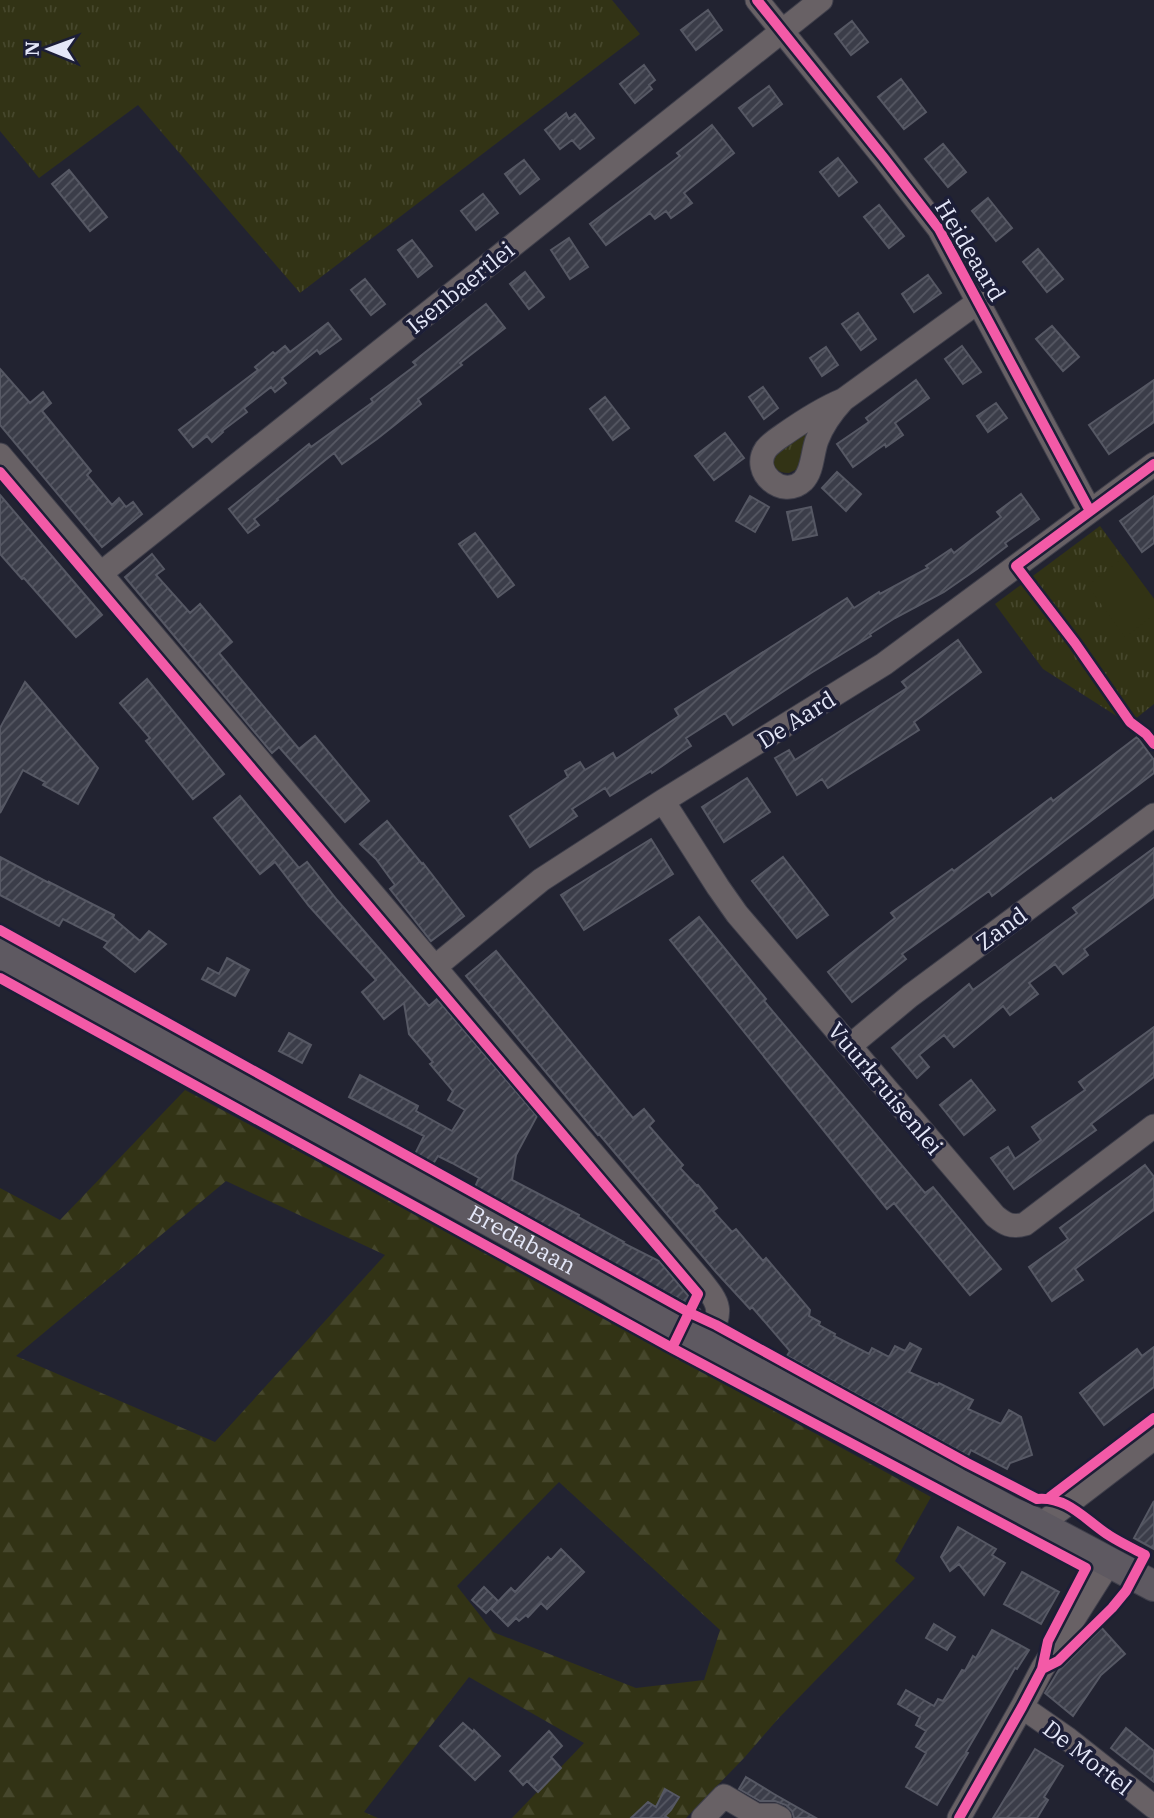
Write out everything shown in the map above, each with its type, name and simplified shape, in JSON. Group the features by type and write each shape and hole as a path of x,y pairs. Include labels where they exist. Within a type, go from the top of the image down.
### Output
{"main road":[{"name":"Bredabaan","path":"0,954 610,1286 707,1345 1154,1586"}],"street":[{"name":"Heideaard","path":"757,0 939,229 1090,511"},
{"name":"Isenbaertlei","path":"100,573 821,0"},
{"name":"Heideaard","path":"843,400 978,302"},
{"path":"0,455 715,1298 719,1307 718,1316 707,1345"},
{"name":"De Aard","path":"435,967 541,880 884,664 1154,464"},
{"name":"Vuurkruisenlei","path":"663,801 737,914 1005,1225 1025,1224 1154,1126"},
{"name":"Zand","path":"851,1045 941,972 1154,815"},
{"path":"1039,1526 1154,1438"},
{"path":"959,1818 1042,1668 1109,1563"},
{"name":"De Mortel","path":"1022,1707 1068,1739 1154,1807"},
{"path":"703,1818 724,1796 756,1815 774,1815 780,1818"}],"green space":[{"path":"0,0 612,0 640,34 300,293 138,105 39,178 0,131"},
{"path":"813,417 801,467 789,473 779,471 771,456"},
{"path":"1100,526 1154,599 1154,704 1129,724 1043,669 995,604"},
{"path":"1123,557 1154,599 1154,615 1125,637 1088,586"},
{"path":"185,1090 931,1497 895,1561 915,1578 686,1818 512,1818 584,1743 469,1677 364,1812 378,1818 0,1818 0,1188 60,1220","holes":["226,1181 385,1255 215,1442 16,1356","559,1482 720,1630 704,1680 636,1688 493,1632 457,1586"]}],"building":[{"path":"708,10 722,30 696,50 681,30"},
{"path":"852,21 868,42 851,55 835,34"},
{"path":"644,65 655,80 649,85 652,89 635,103 620,84"},
{"path":"901,79 926,112 904,129 878,97"},
{"path":"769,86 782,104 753,126 739,108"},
{"path":"566,113 569,119 575,114 594,138 580,149 572,140 560,149 545,130"},
{"path":"712,125 734,153 684,193 692,203 671,218 666,211 655,219 650,213 606,245 590,224 680,156 677,153"},
{"path":"943,144 966,172 948,187 925,159"},
{"path":"838,158 857,182 839,196 820,172"},
{"path":"524,160 539,179 520,194 505,174"},
{"path":"69,170 107,217 90,231 52,184"},
{"path":"483,194 498,213 476,230 461,211"},
{"path":"988,198 1012,228 996,241 972,211"},
{"path":"879,205 904,236 889,248 864,217"},
{"path":"569,238 588,267 570,279 551,250"},
{"path":"412,240 432,266 418,277 398,250"},
{"path":"1038,249 1063,279 1047,292 1023,262"},
{"path":"525,272 544,297 529,309 510,284"},
{"path":"928,275 941,293 914,312 902,294"},
{"path":"365,279 385,304 371,315 351,290"},
{"path":"486,304 505,328 418,399 421,404 377,439 342,464 334,453 254,519 259,525 248,533 229,509 309,444 311,447 373,402 371,399 416,365 413,362"},
{"path":"858,313 876,339 861,350 842,324"},
{"path":"328,323 341,339 320,354 317,350 282,378 286,383 275,392 271,387 244,408 247,412 212,442 207,436 193,447 179,430 258,370 255,367 273,352 275,354 285,346 290,352"},
{"path":"1052,326 1079,357 1063,371 1036,339"},
{"path":"962,346 981,372 963,384 945,359"},
{"path":"826,347 838,365 822,376 810,358"},
{"path":"0,369 30,403 43,392 51,403 42,411 91,471 87,475 112,505 119,498 126,507 133,502 142,514 102,547 0,425"},
{"path":"916,380 929,398 895,423 903,435 886,447 885,444 853,467 837,444 869,422 866,418"},
{"path":"1154,380 1154,422 1109,454 1089,425"},
{"path":"763,387 778,408 764,419 749,397"},
{"path":"605,397 629,428 613,440 590,409"},
{"path":"996,403 1007,418 988,432 977,416"},
{"path":"725,433 744,458 714,480 695,456"},
{"path":"837,472 861,494 846,511 822,488"},
{"path":"1021,494 1039,519 1005,543 1007,546 977,569 944,592 895,618 733,725 725,713 686,738 691,746 652,773 651,771 610,796 605,788 572,809 577,816 530,847 510,816 568,777 565,771 580,762 585,770 613,753 616,759 679,716 675,709 847,598 854,608 879,592 880,594 928,568 926,566 951,549 954,553 1001,517 997,512"},
{"path":"0,495 102,615 76,637 0,554"},
{"path":"750,496 769,507 755,532 736,521"},
{"path":"1154,496 1154,543 1142,552 1120,521"},
{"path":"811,507 817,535 793,540 787,512"},
{"path":"475,533 514,585 498,597 459,544"},
{"path":"152,554 164,569 156,575 190,613 200,604 232,642 219,653 299,749 315,736 369,801 345,822 279,747 272,753 125,577"},
{"path":"958,640 981,672 914,722 919,730 828,788 822,779 797,795 775,758 789,750 795,760 907,688 902,682"},
{"path":"147,679 224,774 193,799 146,741 150,738 120,703"},
{"path":"25,682 98,768 78,804 43,785 45,782 23,770 0,813 0,728"},
{"path":"1137,737 1154,760 1154,773 992,896 989,891 902,954 906,959 852,1002 828,972 895,918 891,913 952,869 954,871 1051,798 1053,801"},
{"path":"747,778 770,812 724,842 702,807"},
{"path":"240,796 299,868 307,862 429,1006 437,999 537,1116 516,1155 512,1180 659,1261 701,1311 500,1203 501,1201 475,1187 479,1178 452,1163 438,1156 433,1164 415,1154 424,1136 349,1097 360,1075 418,1106 416,1111 452,1131 465,1110 448,1100 453,1091 409,1034 404,1003 384,1019 362,992 376,980 309,906 275,862 260,874 214,818"},
{"path":"387,821 464,916 431,941 390,889 395,885 376,859 360,844"},
{"path":"651,839 673,874 584,930 561,895"},
{"path":"1154,848 1154,897 1084,949 1088,955 1063,974 1055,964 1029,983 1038,994 1010,1015 1003,1006 954,1047 944,1035 919,1055 929,1067 917,1078 892,1048 969,984 973,990 1077,913 1073,908"},
{"path":"0,857 114,915 113,918 140,941 149,931 166,944 135,972 104,947 108,942 63,919 59,926 0,895"},
{"path":"783,857 828,915 797,938 752,881"},
{"path":"699,917 766,999 764,1001 925,1193 933,1187 1001,1269 970,1295 894,1203 887,1209 670,940"},
{"path":"496,951 633,1118 644,1109 654,1121 649,1126 683,1165 680,1168 717,1208 713,1211 732,1232 736,1229 763,1261 766,1258 810,1310 809,1316 835,1334 834,1336 869,1354 872,1348 889,1357 895,1346 905,1351 910,1343 921,1349 909,1372 973,1400 968,1409 1001,1424 1009,1410 1021,1417 1032,1455 1010,1463 1007,1469 971,1450 968,1456 787,1356 790,1351 752,1307 750,1309 715,1271 466,976"},
{"path":"227,958 249,970 235,996 202,979 208,968 219,974"},
{"path":"1154,1027 1154,1077 1091,1124 1096,1130 1014,1189 991,1158 1008,1147 1015,1159 1041,1140 1032,1127 1085,1090 1079,1082"},
{"path":"289,1033 311,1045 302,1063 279,1051"},
{"path":"971,1080 995,1110 964,1135 940,1105"},
{"path":"1145,1165 1154,1177 1154,1210 1075,1269 1083,1280 1052,1301 1029,1267 1068,1239 1060,1228"},
{"path":"1154,1347 1154,1387 1104,1425 1080,1393 1137,1349 1142,1356"},
{"path":"1154,1501 1154,1549 1134,1538"},
{"path":"958,1527 996,1549 992,1555 1005,1563 984,1595 959,1564 950,1571 941,1557"},
{"path":"561,1549 584,1572 547,1609 541,1603 528,1617 526,1615 519,1621 516,1618 508,1626 491,1609 511,1588 515,1592 548,1557 551,1560"},
{"path":"1022,1572 1059,1592 1041,1624 1004,1604"},
{"path":"484,1587 498,1601 486,1613 472,1600"},
{"path":"934,1624 955,1637 947,1650 926,1638"},
{"path":"1099,1625 1125,1654 1101,1675 1073,1716 1045,1693 1068,1655"},
{"path":"992,1630 1029,1650 1017,1669 1015,1668 937,1805 906,1787 926,1753 916,1747 926,1731 916,1725 920,1717 898,1704 906,1690 934,1706 938,1699 943,1701 962,1670 965,1671 973,1656 976,1658"},
{"path":"463,1723 500,1756 475,1780 440,1746"},
{"path":"1126,1728 1154,1751 1154,1782 1111,1748"},
{"path":"549,1731 562,1746 551,1757 561,1768 538,1792 527,1781 523,1785 510,1771"},
{"path":"1035,1749 1063,1766 1044,1797 1048,1800 1037,1818 993,1818"},
{"path":"746,1777 816,1818 794,1818 786,1805 775,1801 760,1801 739,1789"},
{"path":"665,1789 679,1797 665,1816 668,1818 631,1818 648,1802 656,1807"}],"cycle path":[{"path":"757,0 939,229 1090,511"},
{"path":"1154,464 1016,566 1075,643 1130,722 1154,744"},
{"path":"0,472 698,1294 672,1348"},
{"path":"0,930 690,1313 967,1463 1037,1499 1048,1499 1067,1505 1110,1536 1145,1555 1126,1591 1112,1608 1058,1661 1042,1669"},
{"path":"0,978 672,1348 1086,1568 1048,1641 1042,1669 959,1818"},
{"path":"1050,1497 1154,1418"}]}
